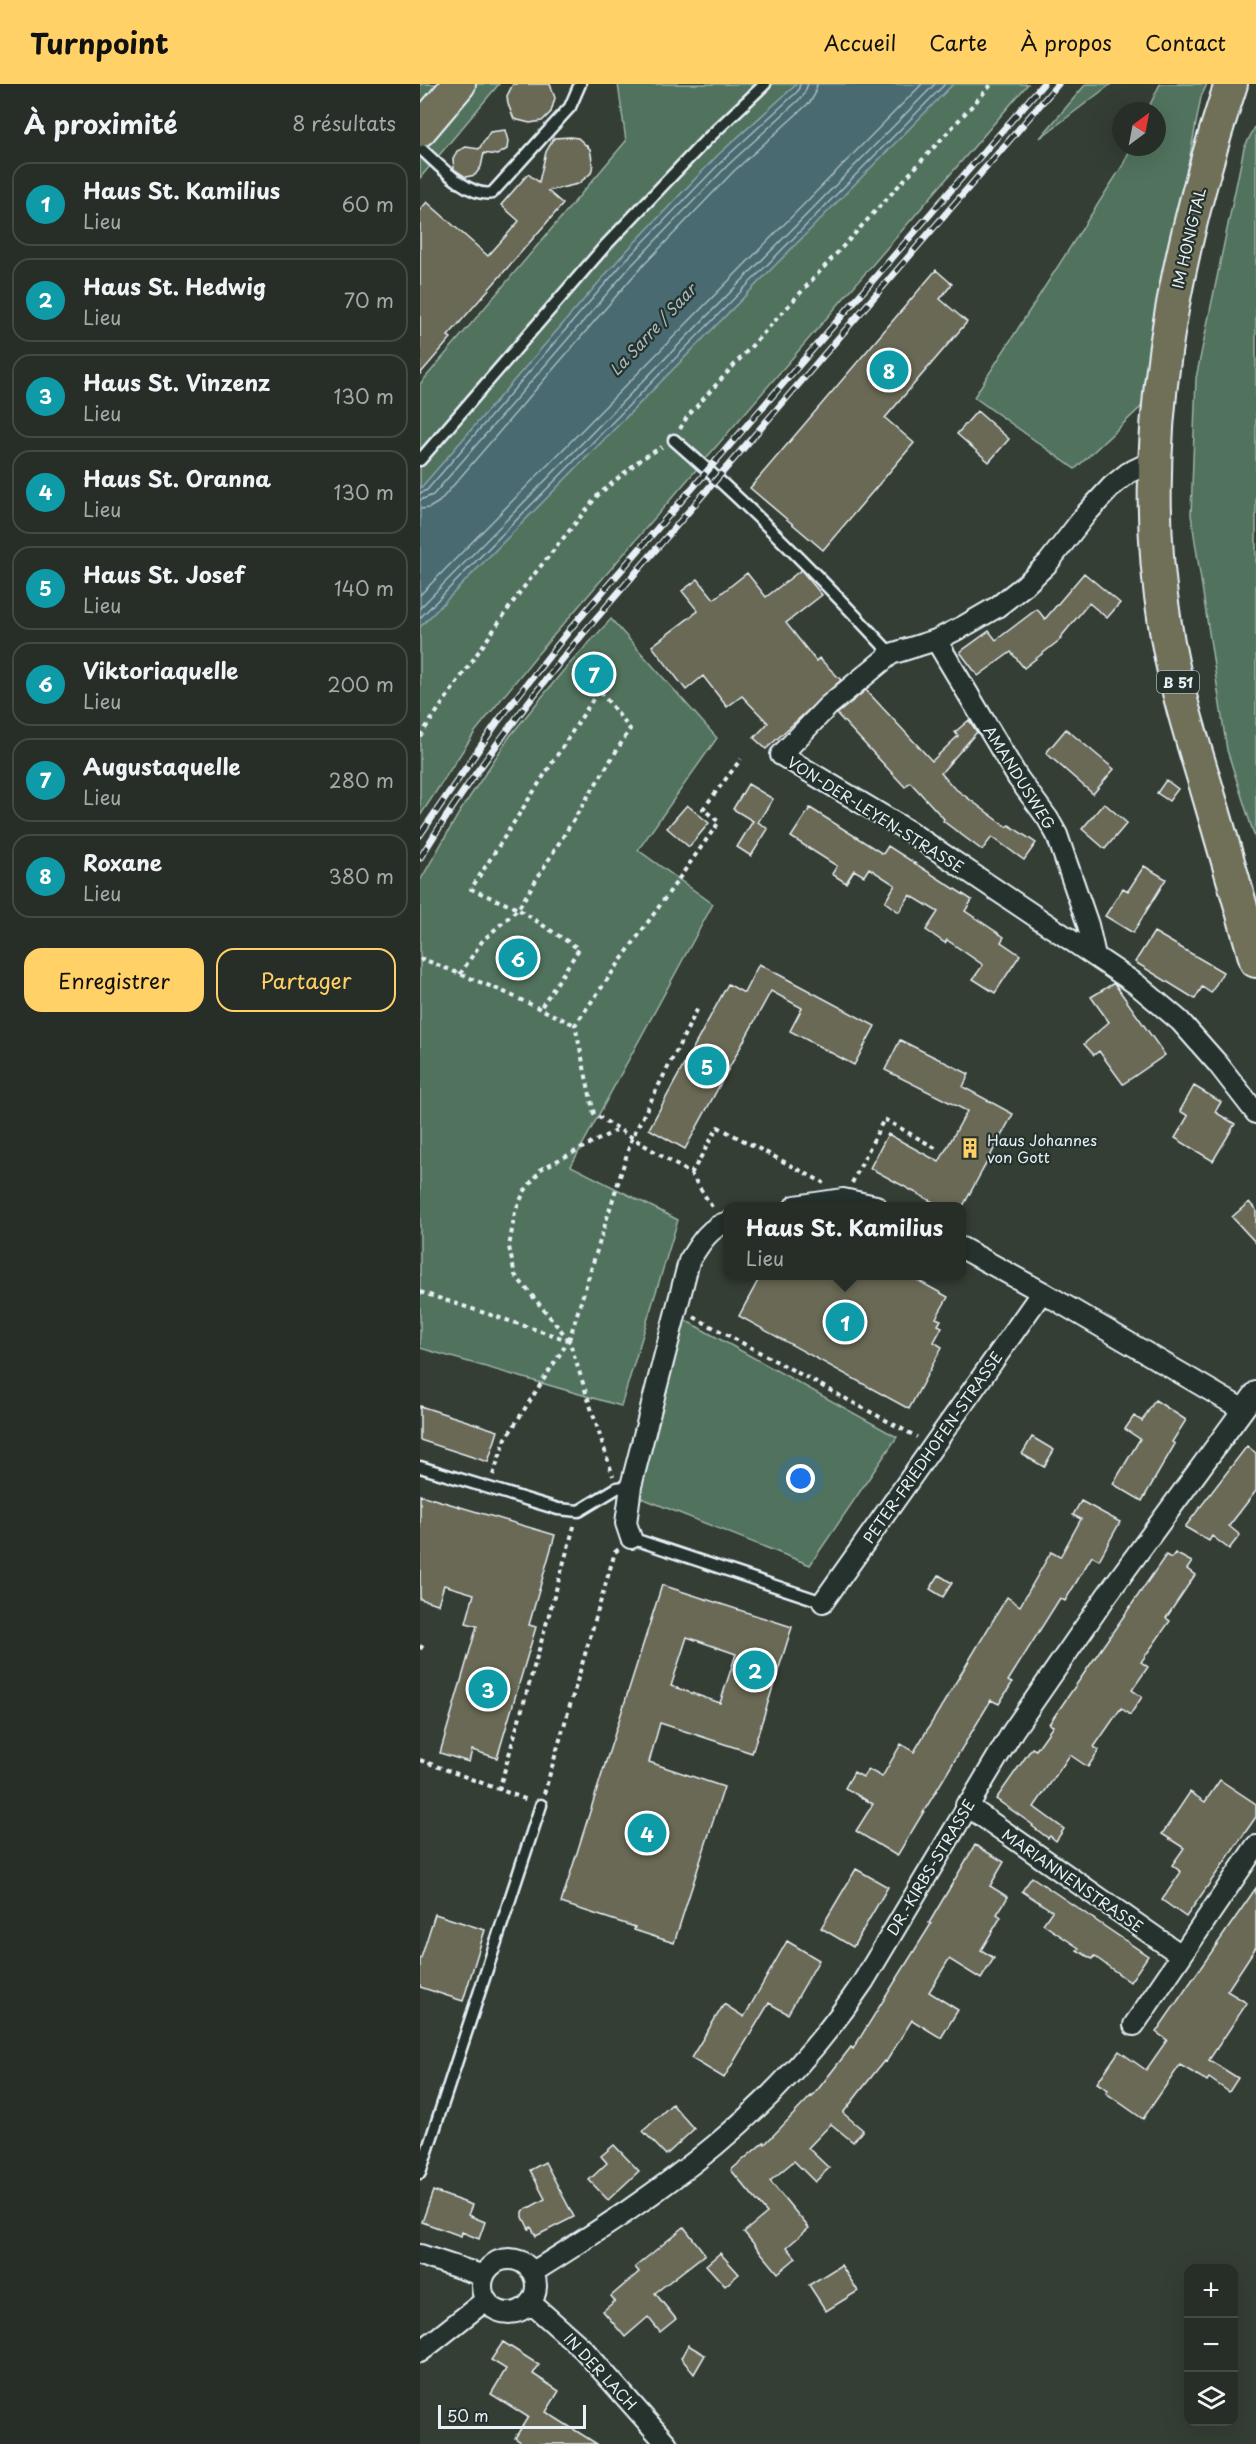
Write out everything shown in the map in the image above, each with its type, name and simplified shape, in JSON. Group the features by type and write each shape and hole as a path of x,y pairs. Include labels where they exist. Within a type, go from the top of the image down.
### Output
{"main road":[{"path":"420,130 459,84"},
{"name":"IM HONIGTAL","path":"1155,460 1158,395 1168,332 1202,175 1231,84"},
{"name":"B 51","path":"1155,460 1155,531 1164,624 1184,711 1256,961"}],"street":[{"name":"VON-DER-LEYEN-STRASSE","path":"1155,460 1128,473 1112,486 1086,514 1048,563 998,607 936,640 891,654 828,706 781,755 907,830 1136,984 1180,1021 1218,1064 1256,1113"},
{"name":"AMANDUSWEG","path":"936,640 1018,778 1057,835 1086,919 1095,956"},
{"path":"817,1202 844,1197 862,1202"},
{"path":"631,1538 626,1523 624,1487 678,1308 689,1261 702,1239 723,1224"},
{"path":"966,1250 1242,1409"},
{"name":"PETER-FRIEDHOFEN-STRASSE","path":"823,1602 1042,1292"},
{"name":"DR.-KIRBS-STRASSE","path":"533,2272 668,2184 763,2104 798,2068 837,2022 863,1982 966,1805 1057,1665 1256,1392"},
{"name":"MARIANNENSTRASSE","path":"966,1805 1181,1955"},
{"path":"1134,2025 1256,1846"},
{"path":"420,2255 484,2276"},
{"path":"507,2258 522,2262 533,2272 537,2284 531,2302 521,2310 508,2313 495,2309 486,2300 482,2286 484,2276 493,2264 507,2258"},
{"path":"420,2352 486,2300"},
{"name":"IN DER LACH","path":"531,2302 584,2350 667,2444"}],"lane":[{"path":"420,147 468,189 483,195 492,193 570,107 580,84"},
{"path":"420,460 605,246 705,141 765,84"},
{"path":"674,440 729,488 829,586 891,654"},
{"path":"420,1467 558,1509 579,1511 624,1487"},
{"path":"631,1538 823,1602"},
{"path":"420,2173 541,1805"}],"path":[{"path":"420,736 520,592 598,495 641,459 674,440 687,417 992,84"},
{"path":"460,974 483,940 518,909 630,729 599,690 471,889 518,909 579,949 540,1009"},
{"path":"723,1220 691,1174 594,1114 575,1025 719,822 703,809 741,759"},
{"path":"420,961 423,959 460,974 575,1025"},
{"path":"489,1487 506,1438 569,1340 632,1138 698,1008"},
{"path":"691,1174 717,1127 844,1197 884,1119 939,1150"},
{"path":"619,1130 541,1169 524,1192 515,1212 509,1247 515,1275 569,1340 624,1487"},
{"path":"420,1292 569,1340"},
{"path":"678,1308 934,1446"},
{"path":"500,1790 579,1511"},
{"path":"420,1760 541,1805 615,1552 631,1538"},
{"path":"420,1649 425,1642"}],"green space":[{"path":"420,84 499,84 420,178"},
{"path":"618,84 797,84 718,155 620,258 420,489 420,384 626,141"},
{"path":"953,84 1028,84 536,656 475,732 420,816 420,627"},
{"path":"1086,84 1111,84 1040,138"},
{"path":"1160,84 1207,84 1201,97 1143,405 1075,469 974,397 1127,156 1166,156 1166,102 1151,102"},
{"path":"1256,125 1256,841 1227,750 1191,515 1196,378 1244,148"},
{"path":"611,619 717,738 638,850 713,904 571,1166 678,1220 621,1406 420,1348 420,881 459,813 510,736 563,671"},
{"path":"685,1320 897,1437 810,1565 639,1497"}],"water":[{"name":"La Sarre / Saar","path":"797,84 953,84 420,627 420,489 620,258 718,155"}],"building":[{"path":"513,84 550,84 555,98 551,112 542,121 530,123 514,119 507,96"},
{"path":"505,130 508,141 507,149 497,155 484,153 481,167 475,175 466,177 454,169 453,159 457,151 466,147 479,149 490,132"},
{"path":"554,138 578,138 590,149 593,165 591,173 578,184 548,191 563,204 448,336 451,338 420,374 420,210 427,202 488,256 519,221 501,205 528,174 539,182 546,152"},
{"path":"936,270 952,284 940,299 967,322 885,418 914,443 823,550 750,488"},
{"path":"977,411 1009,439 989,462 957,434"},
{"path":"801,570 822,595 786,623 816,661 819,658 841,680 766,749 754,738 768,723 742,696 727,707 703,676 686,690 652,646 698,611 682,591 698,579 714,599 747,573 766,597"},
{"path":"1084,573 1120,603 1107,618 1089,603 1061,639 1024,668 1011,652 978,676 960,652 989,631 996,640 1037,609 1045,619"},
{"path":"594,660 608,674 593,688 579,673"},
{"path":"866,690 932,761 958,736 955,732 969,720 977,732 941,773 953,787 1007,827 1009,825 1036,843 1024,860 992,837 982,850 943,821 944,819 910,782 905,787 837,714"},
{"path":"1066,729 1114,769 1093,794 1046,753"},
{"path":"1166,780 1178,789 1169,801 1157,793"},
{"path":"748,784 773,799 758,822 768,829 751,856 737,847 753,821 733,809"},
{"path":"1104,803 1127,823 1105,849 1082,829"},
{"path":"687,805 709,823 689,847 667,828"},
{"path":"810,808 883,854 888,846 972,900 965,911 1004,937 1001,942 1020,955 995,993 973,979 983,965 947,940 945,943 926,930 938,912 910,895 899,912 885,902 895,885 869,868 864,876 854,870 846,883 832,874 837,866 791,837"},
{"path":"1144,866 1166,879 1133,933 1105,916 1123,888 1128,891"},
{"path":"1154,932 1223,972 1211,993 1202,987 1195,999 1135,962"},
{"path":"514,943 533,955 522,973 503,961"},
{"path":"759,964 875,1026 854,1065 790,1031 802,1008 771,991 685,1149 649,1129 728,984 744,993"},
{"path":"1114,983 1165,1055 1123,1084 1099,1051 1094,1055 1084,1044 1109,1022 1091,997"},
{"name":"Haus Johannes von Gott","path":"900,1040 969,1074 963,1087 1013,1114 965,1202 933,1202 870,1168 888,1134 939,1162 967,1111 885,1070"},
{"path":"1194,1086 1221,1102 1215,1112 1235,1124 1213,1161 1175,1138 1188,1116 1180,1111"},
{"path":"1249,1202 1256,1210 1256,1243 1232,1217"},
{"path":"758,1280 917,1280 948,1297 936,1318 941,1320 938,1325 942,1327 934,1342 942,1347 909,1409 739,1316"},
{"path":"1155,1400 1186,1420 1172,1442 1175,1444 1142,1501 1113,1484 1140,1439 1125,1429 1134,1416 1142,1421"},
{"path":"420,1406 498,1431 488,1462 420,1440"},
{"path":"1032,1437 1054,1450 1044,1467 1022,1454"},
{"path":"1247,1446 1256,1453 1256,1491 1229,1526 1240,1535 1229,1549 1212,1536 1209,1541 1185,1527"},
{"path":"420,1495 555,1535 529,1625 536,1627 497,1758 472,1750 469,1762 440,1753 477,1626 466,1623 474,1594 444,1585 438,1604 420,1599"},
{"path":"1081,1501 1120,1522 1099,1560 1092,1556 1065,1601 1060,1598 1008,1681 1012,1683 999,1704 991,1700 897,1856 856,1831 873,1804 845,1788 854,1772 863,1777 868,1769 882,1777 901,1744 914,1752 1007,1597 1020,1606 1051,1552 1060,1557 1081,1519 1073,1515"},
{"path":"1175,1553 1192,1562 1187,1569 1195,1575 1166,1618 1170,1621 1141,1662 1148,1667 1132,1690 1142,1697 1130,1715 1121,1708 1094,1747 1099,1750 1088,1767 1070,1755 1034,1807 1064,1829 1056,1841 1050,1836 1048,1838 996,1799 1032,1748 1036,1750 1053,1726 1049,1724 1166,1555 1171,1558"},
{"path":"939,1575 952,1583 943,1597 930,1589"},
{"path":"662,1585 792,1627 752,1753 660,1723 649,1762 724,1787 674,1943 634,1930 635,1927 561,1903","holes":["687,1637 736,1654 720,1703 671,1686"]},
{"path":"1220,1780 1256,1804 1256,1817 1186,1917 1162,1900 1181,1872 1172,1865 1184,1848 1162,1834 1190,1792 1205,1802"},
{"path":"975,1845 1004,1862 990,1886 1008,1897 997,1914 1001,1917 981,1950 994,1958 981,1979 949,1959 929,1992 958,2010 941,2038 912,2020 886,2062 884,2061 843,2113 863,2130 853,2142 831,2124 808,2148 829,2168 815,2182 794,2161 770,2181 809,2228 787,2247 796,2258 778,2273 744,2232 767,2213 731,2170 764,2142 765,2144 812,2097 851,2047 853,2049 931,1924 929,1923"},
{"path":"856,1869 888,1887 853,1947 821,1928"},
{"path":"1032,1877 1148,1956 1130,1982 1094,1956 1092,1959 1077,1950 1079,1948 1043,1924 1052,1911 1022,1891"},
{"path":"1256,1888 1256,1947 1227,1991 1247,2003 1209,2060 1238,2078 1229,2092 1209,2078 1207,2081 1180,2065 1143,2119 1106,2093 1108,2090 1097,2083 1119,2051 1146,2070 1167,2040 1156,2032"},
{"path":"435,1914 485,1930 463,2001 420,1987 420,1961"},
{"path":"787,1941 819,1960 788,2014 769,2003 724,2078 691,2058 724,2004 744,2017"},
{"path":"672,2104 694,2129 666,2155 643,2131"},
{"path":"614,2145 639,2171 608,2200 589,2180 607,2163 601,2156"},
{"path":"545,2162 574,2217 536,2236 531,2227 529,2229 523,2217 523,2211 545,2199 530,2170"},
{"path":"433,2191 472,2205 468,2215 485,2222 479,2239 462,2232 461,2236 422,2222"},
{"path":"684,2227 705,2254 655,2293 676,2319 660,2332 648,2317 625,2337 603,2311 615,2301 611,2296 639,2272 635,2267"},
{"path":"720,2253 739,2274 725,2286 706,2265"},
{"path":"841,2265 858,2291 826,2311 809,2285"},
{"path":"503,2342 539,2365 533,2374 559,2391 546,2412 597,2444 524,2444 515,2438 528,2417 491,2394 506,2369 491,2360"},
{"path":"688,2345 705,2355 694,2374 681,2358"}],"railway":[{"path":"420,835 498,721 571,628 1043,84"},
{"path":"420,858 457,800 497,744 581,636 1058,84"}],"place":[{"name":"Roxane","path":"889,370"},
{"name":"Augustaquelle","path":"594,674"},
{"name":"Viktoriaquelle","path":"518,958"},
{"name":"Haus St. Josef","path":"707,1066"},
{"name":"Haus Johannes von Gott","path":"970,1148"},
{"name":"Haus St. Kamilius","path":"845,1322"},
{"name":"Haus St. Hedwig","path":"755,1670"},
{"name":"Haus St. Vinzenz","path":"488,1689"},
{"name":"Haus St. Oranna","path":"647,1833"}]}
